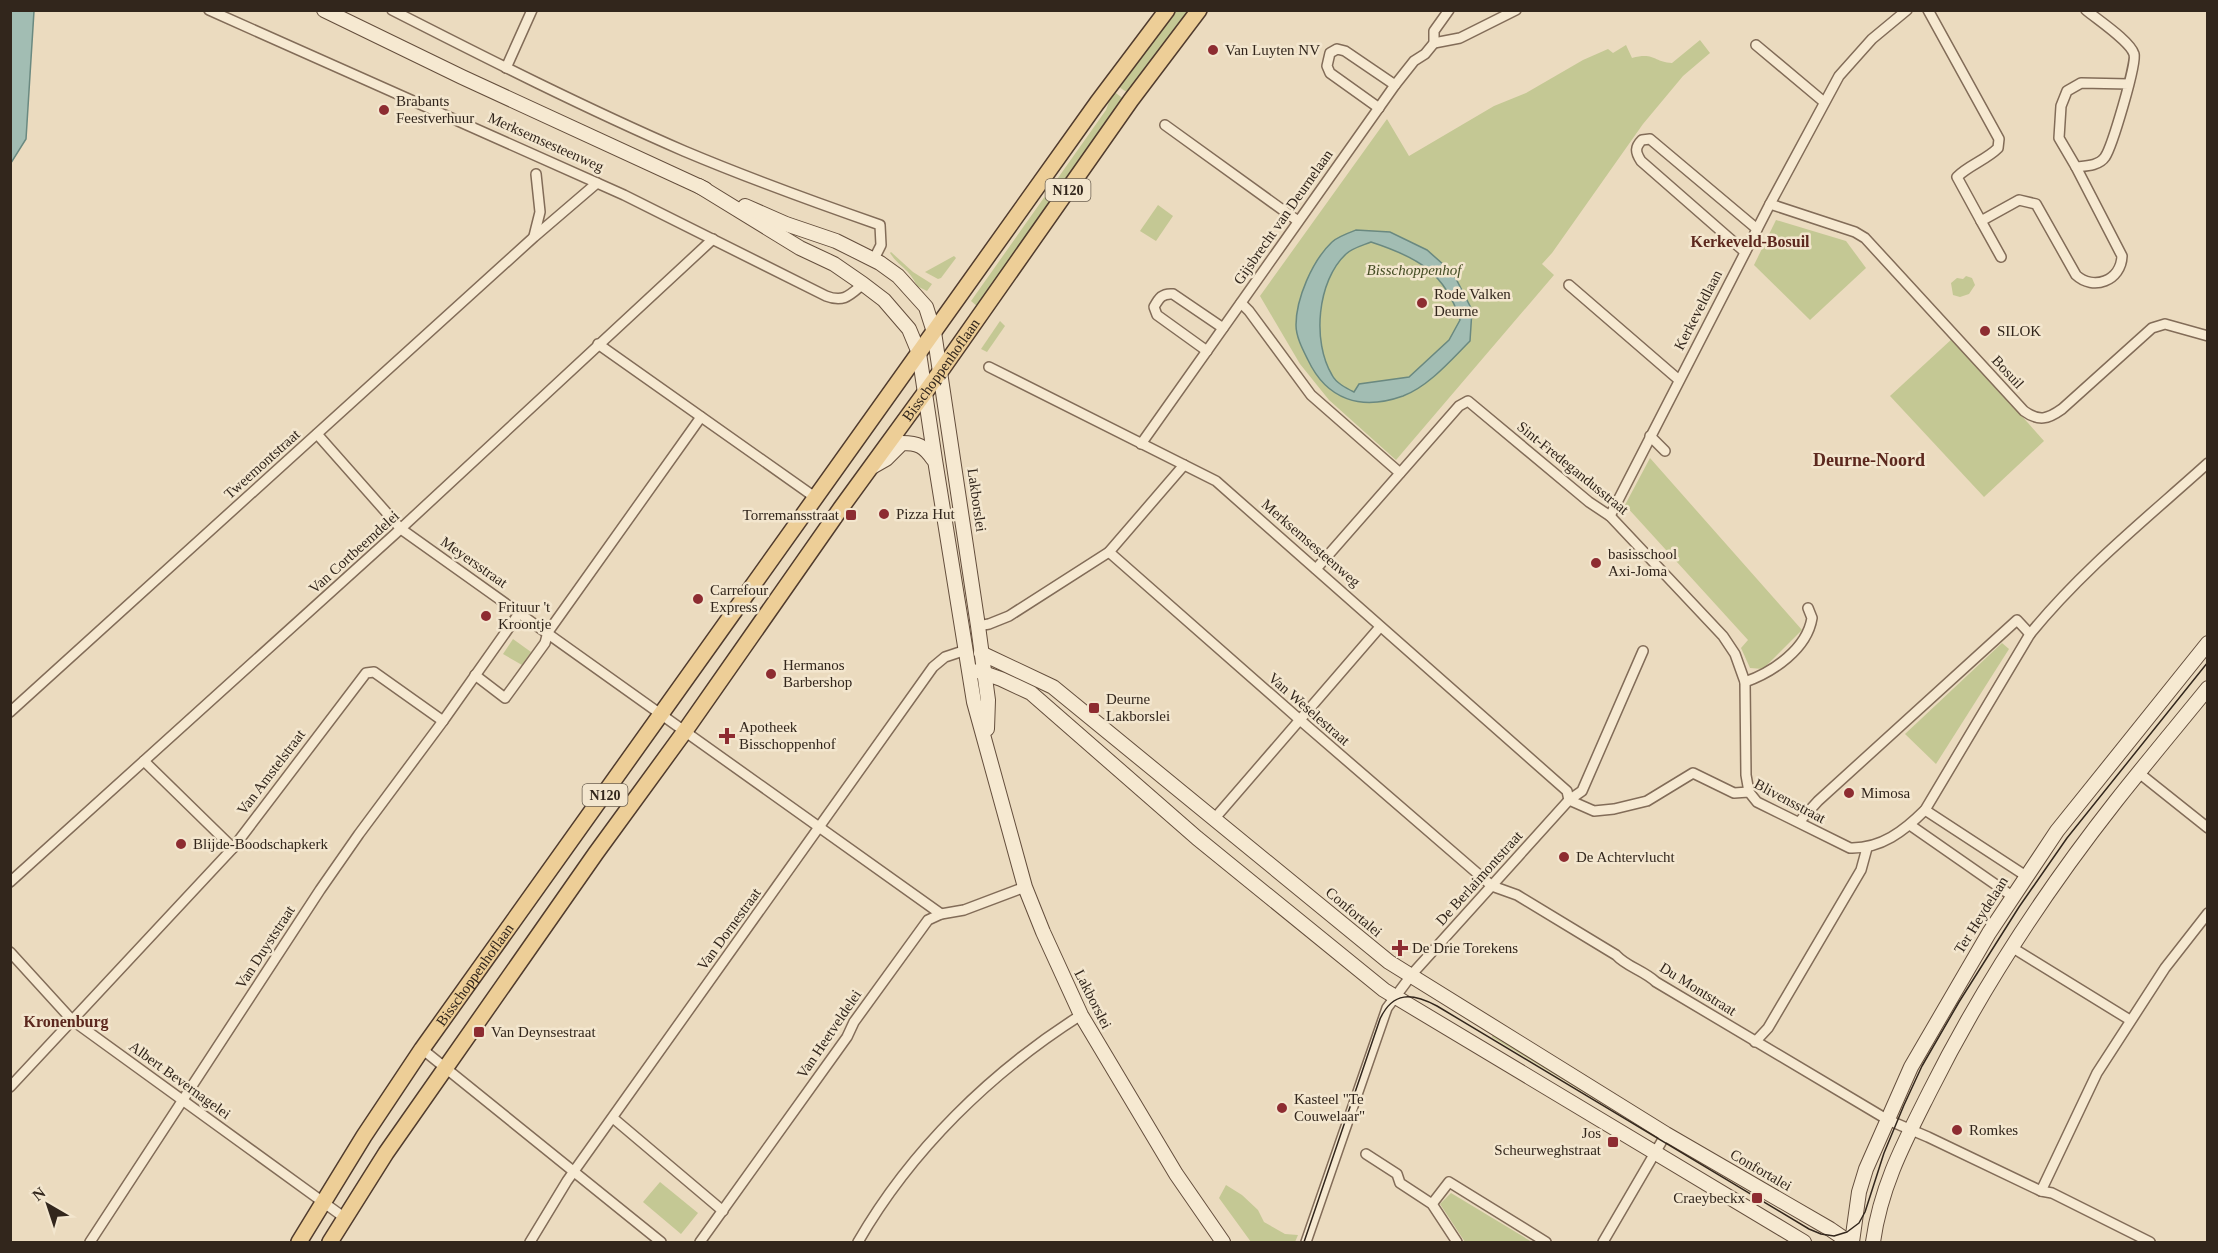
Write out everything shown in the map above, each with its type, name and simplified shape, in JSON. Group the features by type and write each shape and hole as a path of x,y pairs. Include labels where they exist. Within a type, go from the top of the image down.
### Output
{"main road":[{"name":"Bisschoppenhoflaan","path":"299,1242 363,1136 422,1049 1091,112 1167,10"},
{"name":"Bisschoppenhoflaan","path":"330,1242 386,1153 446,1066 1131,100 1199,10"}],"street":[{"name":"Merksemsesteenweg","path":"209,10 597,183 836,300 845,298 863,284"},
{"name":"Merksemsesteenweg","path":"324,10 462,77 699,186 786,224 836,241 874,259 898,276 926,307 934,332"},
{"path":"392,10 506,68 683,150 793,195 880,225 881,245 874,259"},
{"path":"506,68 532,10"},
{"name":"Gijsbrecht van Deurnelaan","path":"1141,444 1395,85 1414,61 1425,54 1434,43 1434,31 1449,10"},
{"path":"1434,43 1461,38 1516,10"},
{"name":"Kerkeveldlaan","path":"1610,516 1745,252 1839,76 1885,26 1907,10"},
{"path":"1928,10 1999,138 1998,148 1990,156 1965,169 1957,177 2001,257"},
{"path":"2076,167 2099,163 2106,157 2135,59 2134,52 2086,10"},
{"path":"1756,45 1824,102"},
{"path":"1379,108 1330,73 1327,66 1330,53 1337,50 1345,51 1395,85"},
{"path":"1981,221 2019,200 2036,204 2076,274 2086,282 2100,283 2111,279 2118,273 2122,256 2059,138 2061,106 2067,91 2081,83 2129,84"},
{"path":"1165,125 1298,221"},
{"path":"1745,252 1641,160 1636,154 1636,146 1642,140 1650,139 1757,230"},
{"path":"534,237 540,212 536,174"},
{"name":"Tweemontstraat","path":"10,712 534,237 597,183"},
{"name":"Merksemsesteenweg","path":"699,186 800,248 834,264 884,300 904,322 919,353 925,391"},
{"name":"Bosuil","path":"1770,204 1855,232 1865,238 2032,417 2049,418 2062,409 2152,328 2165,324 2208,336"},
{"name":"Van Cortbeemdelei","path":"10,882 401,529 713,239"},
{"path":"1569,285 1679,380"},
{"path":"1207,351 1157,315 1154,307 1159,298 1166,293 1173,294 1223,328"},
{"path":"1241,303 1315,400 1400,473"},
{"name":"Lakborslei","path":"934,332 988,700 987,745"},
{"path":"598,344 816,498"},
{"name":"Merksemsesteenweg","path":"989,368 1216,481 1567,791 1569,800"},
{"name":"Lakborslei","path":"925,391 934,460 974,702 987,745 1022,888 1043,932 1077,1018 1176,1174 1223,1242"},
{"name":"Sint-Fredegandusstraat","path":"1316,569 1459,406 1468,402 1589,502 1610,516 1723,636 1739,663 1745,682 1746,775 1749,792"},
{"path":"475,675 505,698 545,643 548,632 700,417"},
{"name":"Meyersstraat","path":"317,434 401,529 662,714"},
{"path":"1650,436 1665,451"},
{"path":"868,470 886,459 902,443 920,444 926,448 934,460"},
{"path":"1755,1042 1768,1028 1861,870 1867,848 1886,840 1910,825 1925,810 2030,634 2069,589 2208,463"},
{"path":"978,626 1009,616 1109,552 1184,465"},
{"path":"941,499 960,497"},
{"name":"Van Weselestraat","path":"1109,552 1492,886"},
{"path":"1745,682 1773,668 1806,639 1812,618 1808,608"},
{"name":"Van Duyststraat","path":"90,1242 352,843 443,721 520,612"},
{"path":"1799,822 1818,801 2017,620 2030,634"},
{"path":"1215,818 1380,627"},
{"name":"Ter Heydelaan","path":"1851,1242 1859,1192 1866,1169 1911,1067 2012,896 2111,762 2208,643"},
{"name":"Van Dornestraat","path":"530,1242 574,1171 933,667 945,657 966,650"},
{"name":"De Berlaimontstraat","path":"1306,1242 1387,1008 1411,976 1569,800 1582,791 1643,651"},
{"name":"Confortalei","path":"981,653 1053,687 1389,962 1666,1134 1851,1242"},
{"path":"969,667 1030,693 1197,838 1395,998 1804,1242"},
{"name":"Van Amstelstraat","path":"10,1087 233,848 366,673 374,672 443,721"},
{"path":"1030,693 1037,680"},
{"path":"1873,1242 1882,1198 1899,1151 1966,1023 2080,849 2208,688"},
{"path":"662,714 941,914"},
{"path":"144,761 233,848"},
{"name":"Blivensstraat","path":"1569,800 1594,812 1614,809 1647,801 1693,773 1734,793 1749,792 1758,801 1850,848 1867,848"},
{"path":"2139,773 2208,828"},
{"path":"1925,810 2026,876"},
{"path":"1910,825 2012,896"},
{"name":"Du Montstraat","path":"1492,886 1517,895 1616,955 1622,962 1648,975 1755,1042 1888,1120 2041,1191 2052,1193 2150,1242"},
{"name":"Van Heetveldelei","path":"700,1242 928,920 941,914 964,910 1022,888"},
{"path":"2041,1191 2097,1073 2164,968 2208,913"},
{"path":"2013,948 2130,1020"},
{"name":"Albert Bevernagelei","path":"10,952 72,1020 345,1218"},
{"path":"860,1242 890,1193 953,1118 1004,1071 1077,1018"},
{"path":"422,1049 446,1066 661,1242"},
{"path":"612,1118 723,1211"},
{"path":"1603,1242 1666,1134"},
{"path":"1366,1154 1397,1174 1400,1183 1432,1204 1457,1242"},
{"path":"1432,1204 1449,1182 1546,1242"}],"green space":[{"path":"1173,11 1191,11 1128,93 1116,85"},
{"name":"Bisschoppenhof","path":"1700,40 1710,53 1683,76 1643,124 1542,264 1554,275 1396,460 1329,400 1300,364 1260,296 1387,119 1409,156 1494,106 1526,93 1583,60 1608,49 1613,53 1626,45 1632,58 1645,56 1672,63"},
{"path":"1113,91 1124,99 978,307 971,301 1106,110"},
{"path":"1158,205 1173,216 1156,241 1140,231"},
{"path":"1776,220 1846,241 1866,268 1810,320 1754,265"},
{"path":"891,252 913,272 932,284 927,291 917,286 911,275 893,258"},
{"path":"954,256 956,258 941,278 938,279 925,272"},
{"path":"1966,276 1972,278 1975,285 1969,294 1960,297 1953,295 1951,283 1957,278 1963,279"},
{"path":"1000,321 1005,326 987,352 981,349"},
{"path":"1953,338 2044,441 1984,497 1890,396"},
{"path":"1650,458 1802,630 1763,669 1750,668 1741,648 1748,640 1625,505"},
{"path":"513,639 531,652 522,665 503,654"},
{"path":"2002,643 2009,649 1936,764 1905,734"},
{"path":"1493,1034 1658,1137 1492,1037"},
{"path":"660,1182 698,1213 681,1234 643,1202"},
{"path":"1226,1185 1242,1195 1258,1210 1264,1222 1285,1234 1298,1235 1295,1242 1251,1242 1219,1198"},
{"path":"1451,1193 1532,1242 1465,1242 1440,1204"}],"shaded area":[{"path":"11,10 34,11 26,139 11,163"},
{"path":"1356,230 1390,232 1427,250 1453,273 1472,310 1470,341 1422,386 1413,392 1388,400 1359,402 1335,393 1316,374 1297,334 1297,315 1302,292 1318,259 1332,242","holes":["1371,242 1415,261 1437,278 1454,303 1460,320 1449,340 1409,377 1359,384 1354,392 1336,380 1326,361 1320,329 1324,295 1336,266 1346,254"]}],"tram line":[{"path":"1304,1242 1380,1019 1391,1003 1404,997 1419,999 1437,1006 1809,1229 1834,1236 1847,1232 1859,1223 1865,1212 1884,1153 1922,1066 2019,907 2067,838 2208,662"}],"place":[{"name":"Van Luyten NV","path":"1213,50"},
{"name":"Brabants Feestverhuur","path":"384,110"},
{"name":"Rode Valken Deurne","path":"1422,303"},
{"name":"SILOK","path":"1985,331"},
{"name":"Pizza Hut","path":"884,514"},
{"name":"Torremansstraat","path":"851,515"},
{"name":"basisschool Axi-Joma","path":"1596,563"},
{"name":"Carrefour Express","path":"698,599"},
{"name":"Frituur 't Kroontje","path":"486,616"},
{"name":"Hermanos Barbershop","path":"771,674"},
{"name":"Deurne Lakborslei","path":"1094,708"},
{"name":"Apotheek Bisschoppenhof","path":"727,736"},
{"name":"Mimosa","path":"1849,793"},
{"name":"Blijde-Boodschapkerk","path":"181,844"},
{"name":"De Achtervlucht","path":"1564,857"},
{"name":"De Drie Torekens","path":"1400,948"},
{"name":"Van Deynsestraat","path":"479,1032"},
{"name":"Kasteel \"Te Couwelaar\"","path":"1282,1108"},
{"name":"Romkes","path":"1957,1130"},
{"name":"Jos Scheurweghstraat","path":"1613,1142"},
{"name":"Craeybeckx","path":"1757,1198"}],"district":[{"name":"Kerkeveld-Bosuil","path":"1750,241"},
{"name":"Deurne-Noord","path":"1869,460"},
{"name":"Kronenburg","path":"66,1021"}]}
